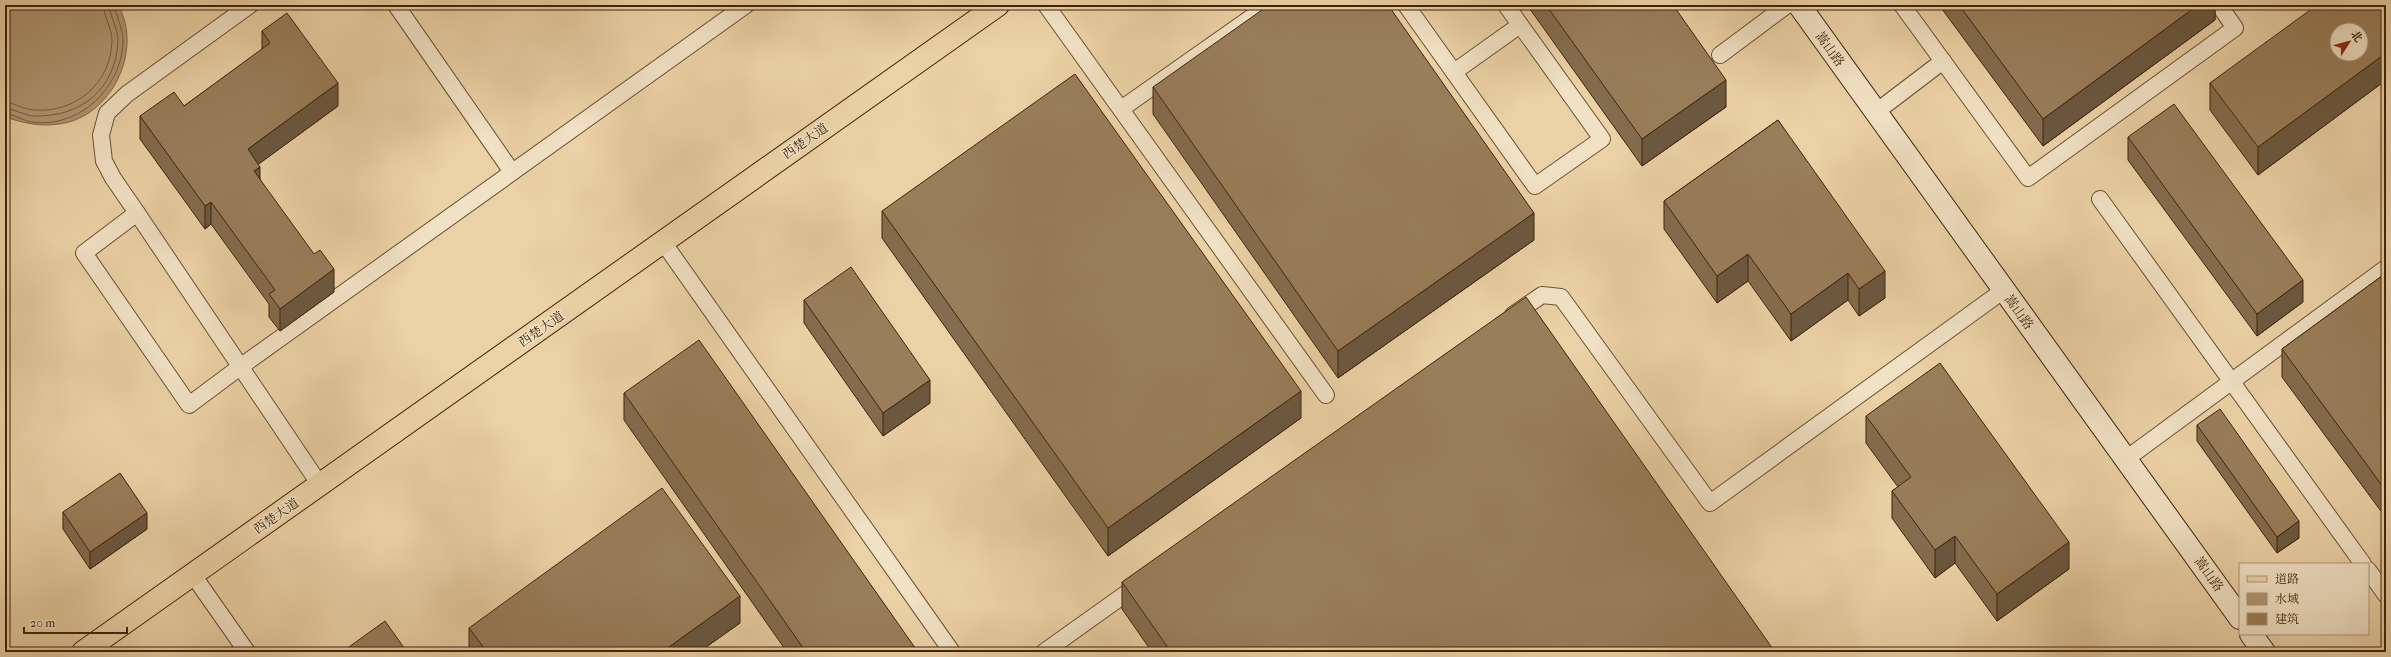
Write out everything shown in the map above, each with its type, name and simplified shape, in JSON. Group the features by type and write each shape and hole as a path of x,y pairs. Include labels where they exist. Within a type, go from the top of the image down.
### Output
{"main road":[{"name":"西楚大道","path":"83,651 193,575 998,5"}],"street":[{"name":"嵩山路","path":"1798,5 2239,617"},
{"path":"2253,635 2264,652"}],"lane":[{"path":"250,5 127,94 107,113 101,135 104,160 113,178 320,485"},
{"path":"396,5 512,172"},
{"path":"137,213 84,253 189,405 746,5"},
{"path":"1046,5 1326,395"},
{"path":"1121,109 1269,5"},
{"path":"1406,5 1535,186 1602,139 1506,5"},
{"path":"1720,55 1787,5"},
{"path":"1902,5 2028,178 2235,28 2219,5"},
{"path":"1454,72 1520,25"},
{"path":"1876,112 1943,61"},
{"path":"2100,199 2363,563"},
{"path":"662,242 952,652"},
{"path":"2126,459 2386,268"},
{"path":"1503,323 1542,295 1561,297 1710,503 2004,290"},
{"path":"2369,571 2386,595"},
{"path":"193,575 247,652"},
{"path":"1050,650 1148,577"}],"water":[{"path":"5,5 118,5 125,23 127,42 124,61 118,79 107,96 94,109 78,119 52,125 32,124 5,117"},
{"path":"168,5 212,5 201,8 190,8"}],"building":[{"path":"1269,5 1388,5 1534,213 1338,351 1153,87"},
{"path":"1546,5 1673,5 1726,80 1642,139"},
{"path":"1959,5 2198,5 2043,119"},
{"path":"2317,5 2386,5 2386,53 2258,147 2210,83"},
{"path":"287,13 338,83 248,149 260,167 254,171 314,254 320,250 334,269 280,309 269,294 275,290 211,202 205,206 140,116 174,92 184,106 270,43 262,31"},
{"path":"1075,74 1301,391 1108,528 882,211"},
{"path":"2174,104 2303,280 2257,314 2128,137"},
{"path":"1778,120 1885,271 1859,289 1848,273 1791,314 1748,254 1717,276 1664,201"},
{"path":"851,267 930,380 883,413 804,300"},
{"path":"2386,273 2386,491 2282,349"},
{"path":"1526,297 1775,652 1171,652 1122,582"},
{"path":"699,340 918,652 806,652 624,393"},
{"path":"1940,363 2069,542 1997,594 1955,536 1935,550 1892,491 1911,477 1866,416"},
{"path":"2220,409 2299,521 2277,537 2197,425"},
{"path":"120,473 147,513 90,552 63,512"},
{"path":"662,488 740,596 662,652 487,652 469,628"},
{"path":"385,621 407,652 342,652"}]}
